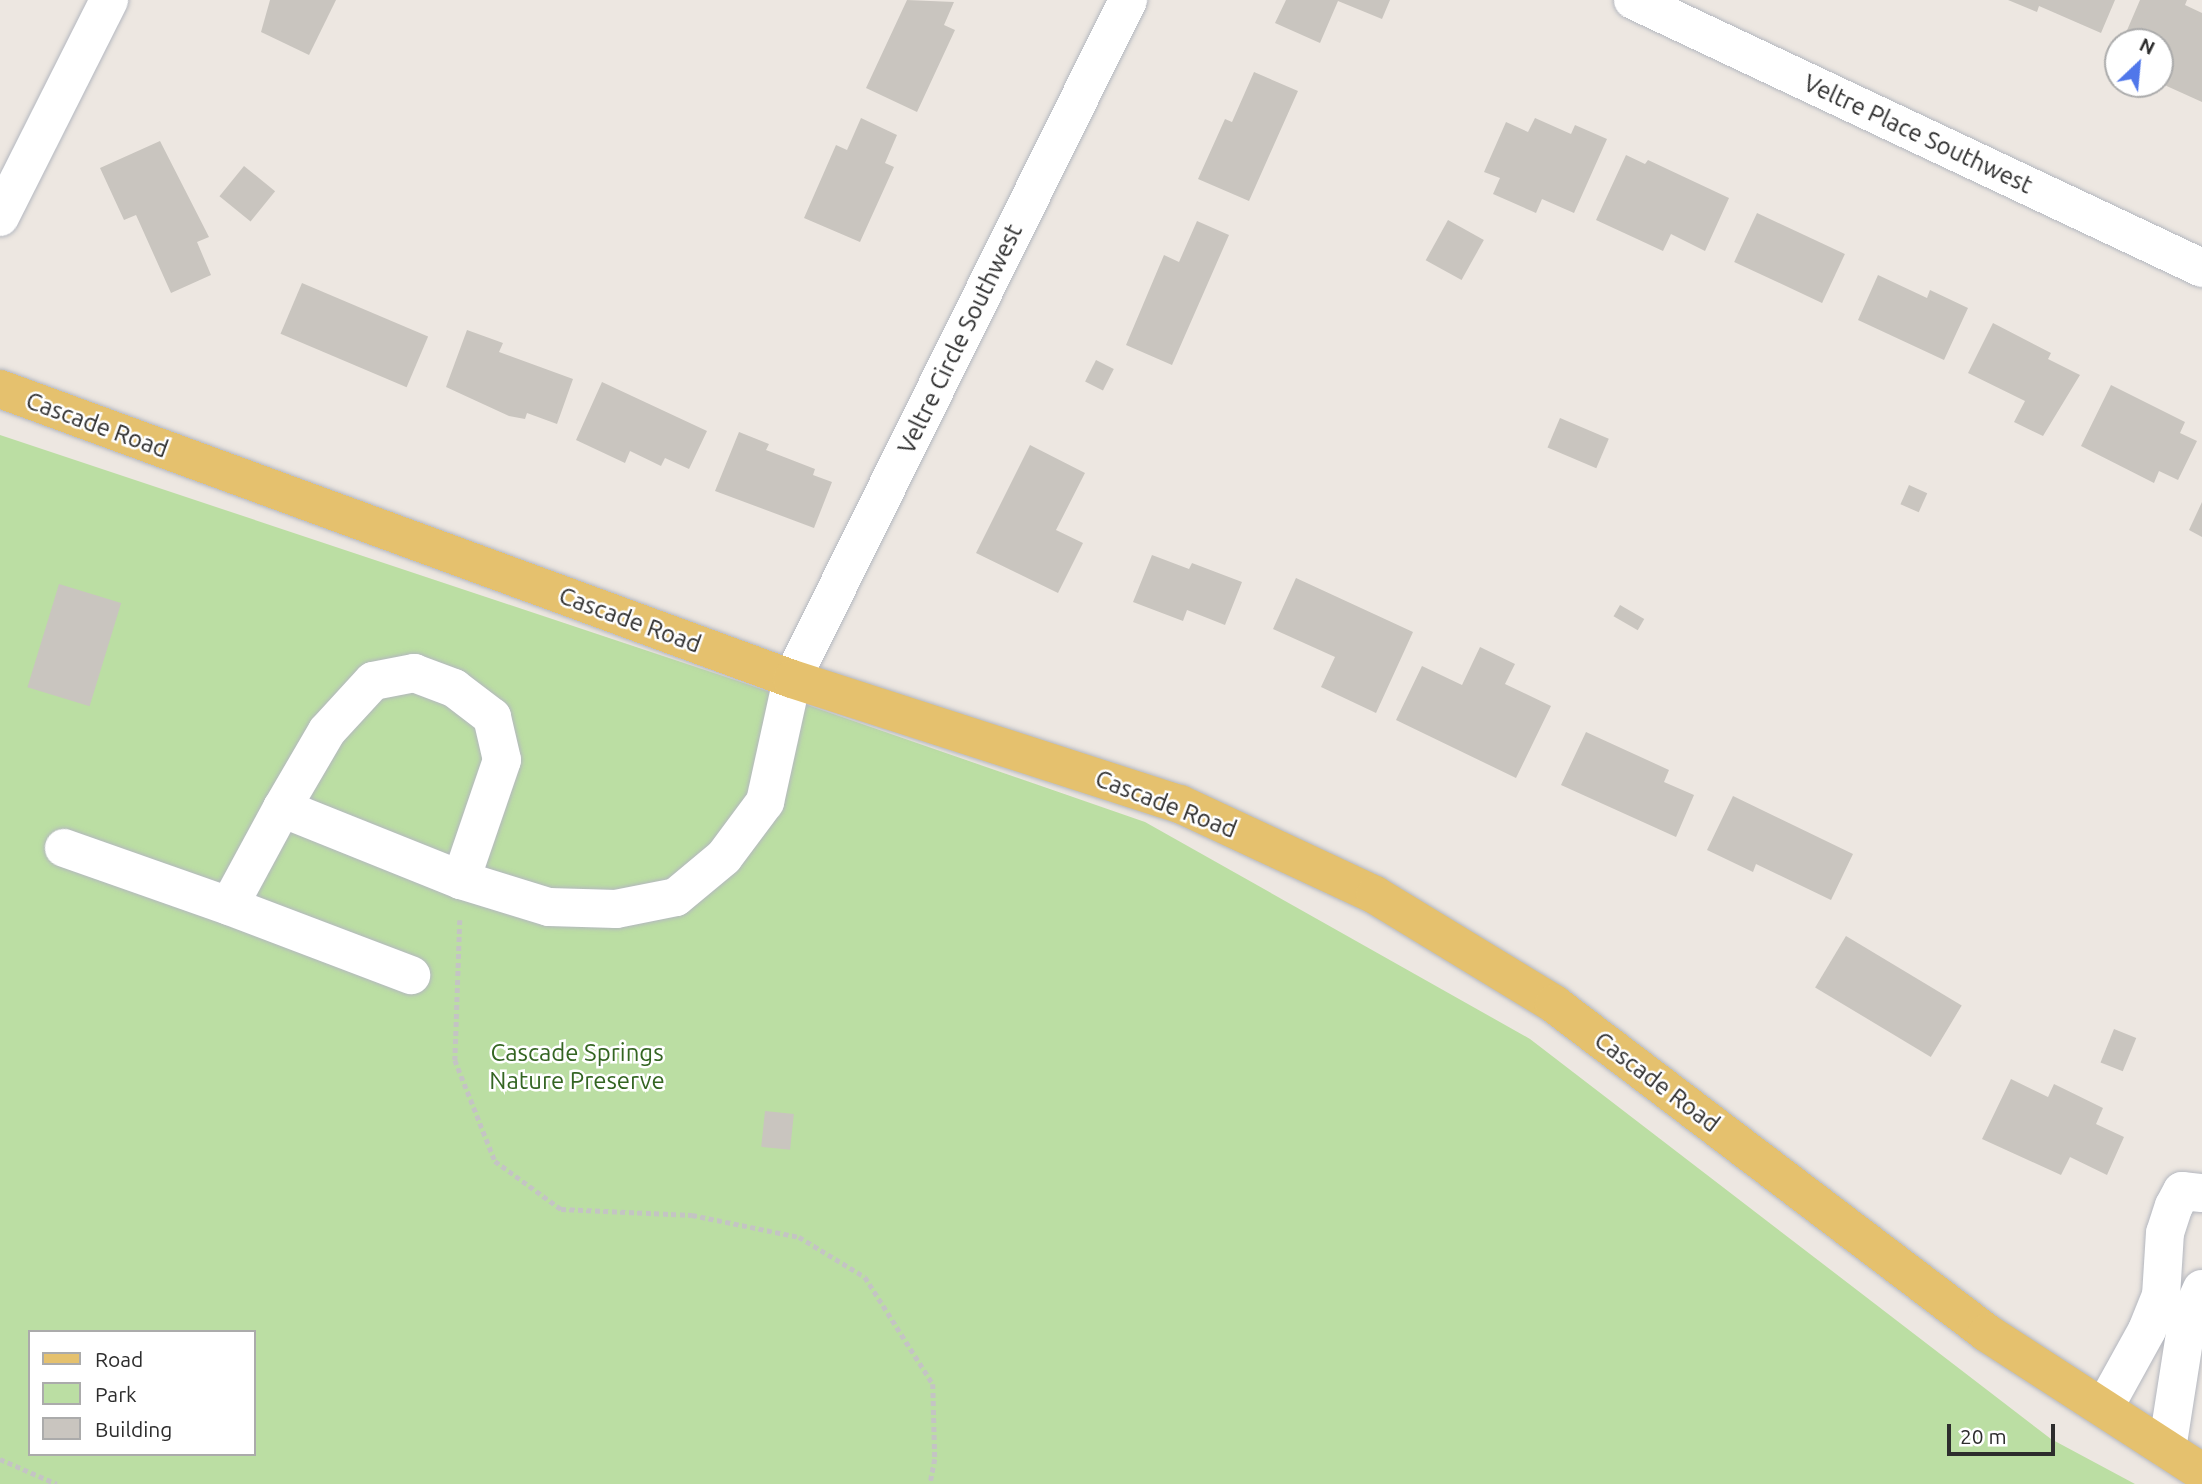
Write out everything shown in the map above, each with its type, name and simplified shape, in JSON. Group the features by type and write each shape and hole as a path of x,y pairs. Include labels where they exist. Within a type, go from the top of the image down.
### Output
{"main road":[{"name":"Cascade Road","path":"0,389 792,679 1180,804 1376,895 1554,1004 1986,1333 2202,1472"}],"street":[{"path":"0,217 109,0"},
{"name":"Veltre Circle Southwest","path":"282,808 461,880 549,907 616,909 676,897 724,858 765,802 792,679 1128,0"},
{"name":"Veltre Place Southwest","path":"1633,0 2202,268"},
{"path":"229,906 327,731 373,681 414,673 454,688 492,717 502,760 461,880"},
{"path":"64,848 229,906 411,975"},
{"path":"2104,1408 2147,1330 2161,1296 2165,1233 2174,1206 2182,1191 2202,1193"},
{"path":"2167,1449 2187,1322 2202,1289"}],"path":[{"path":"461,880 455,1060 495,1161 561,1209 692,1215 799,1237 865,1277 933,1384 935,1459 930,1484"},
{"path":"0,1459 57,1484"}],"green space":[{"name":"Cascade Springs Nature Preserve","path":"0,435 738,681 1145,822 1530,1039 2051,1439 2135,1484 0,1484"}],"building":[{"path":"270,0 336,0 309,55 261,32"},
{"path":"907,0 954,2 944,25 955,30 917,112 866,88"},
{"path":"1286,0 1390,0 1382,19 1338,1 1320,43 1275,23"},
{"path":"2008,0 2115,0 2101,33 2039,6 2037,12"},
{"path":"2140,0 2187,0 2185,5 2202,13 2202,102 2174,89 2174,28 2128,28"},
{"path":"1254,72 1298,91 1249,201 1198,179 1225,119 1232,122"},
{"path":"861,118 897,135 885,163 894,167 860,242 804,218 836,145 847,150"},
{"path":"1535,118 1571,134 1575,125 1607,139 1574,213 1542,199 1536,213 1493,194 1500,178 1484,172 1506,122 1528,132"},
{"path":"160,141 209,237 197,242 211,275 171,293 136,215 124,220 100,168"},
{"path":"1626,155 1645,164 1648,160 1729,198 1705,251 1671,234 1663,251 1596,220"},
{"path":"244,166 275,191 251,221 219,196"},
{"path":"1757,213 1845,254 1822,303 1734,262"},
{"path":"1448,220 1484,240 1462,280 1426,260"},
{"path":"1197,221 1229,235 1172,365 1126,345 1164,255 1179,262"},
{"path":"1878,275 1927,298 1930,290 1968,308 1944,360 1858,320"},
{"path":"302,283 428,337 407,387 281,334"},
{"path":"1993,323 2051,353 2048,359 2080,375 2043,436 2014,422 2025,401 1968,373"},
{"path":"467,330 503,343 499,352 573,379 557,424 527,413 525,419 509,416 446,387"},
{"path":"1096,360 1114,369 1103,390 1085,381"},
{"path":"602,382 707,431 689,469 665,458 661,466 630,451 625,463 576,440"},
{"path":"2111,385 2185,422 2180,433 2197,441 2178,480 2159,471 2154,483 2081,446"},
{"path":"1560,418 1609,439 1596,468 1547,447"},
{"path":"739,432 769,444 766,450 815,469 813,475 832,482 814,528 715,491"},
{"path":"1030,445 1085,473 1056,530 1083,543 1058,593 976,553"},
{"path":"1909,485 1927,493 1919,512 1900,504"},
{"path":"2202,502 2202,537 2189,530"},
{"path":"1152,555 1189,569 1192,563 1242,582 1225,625 1187,610 1183,621 1133,602"},
{"path":"1296,578 1413,632 1376,713 1321,687 1335,657 1273,629"},
{"path":"59,584 121,603 90,706 27,687"},
{"path":"1620,605 1644,619 1638,630 1614,616"},
{"path":"1480,647 1515,664 1505,684 1551,706 1516,778 1396,720 1422,666 1462,685"},
{"path":"1586,732 1669,770 1664,782 1694,795 1676,837 1561,785"},
{"path":"1733,796 1853,854 1831,900 1756,864 1753,872 1707,850"},
{"path":"1846,936 1962,1006 1931,1057 1815,987"},
{"path":"2114,1029 2136,1038 2123,1071 2101,1062"},
{"path":"2011,1079 2048,1097 2054,1084 2103,1108 2096,1124 2124,1137 2107,1175 2070,1157 2061,1175 1982,1139"},
{"path":"765,1111 794,1114 790,1150 761,1147"}]}
